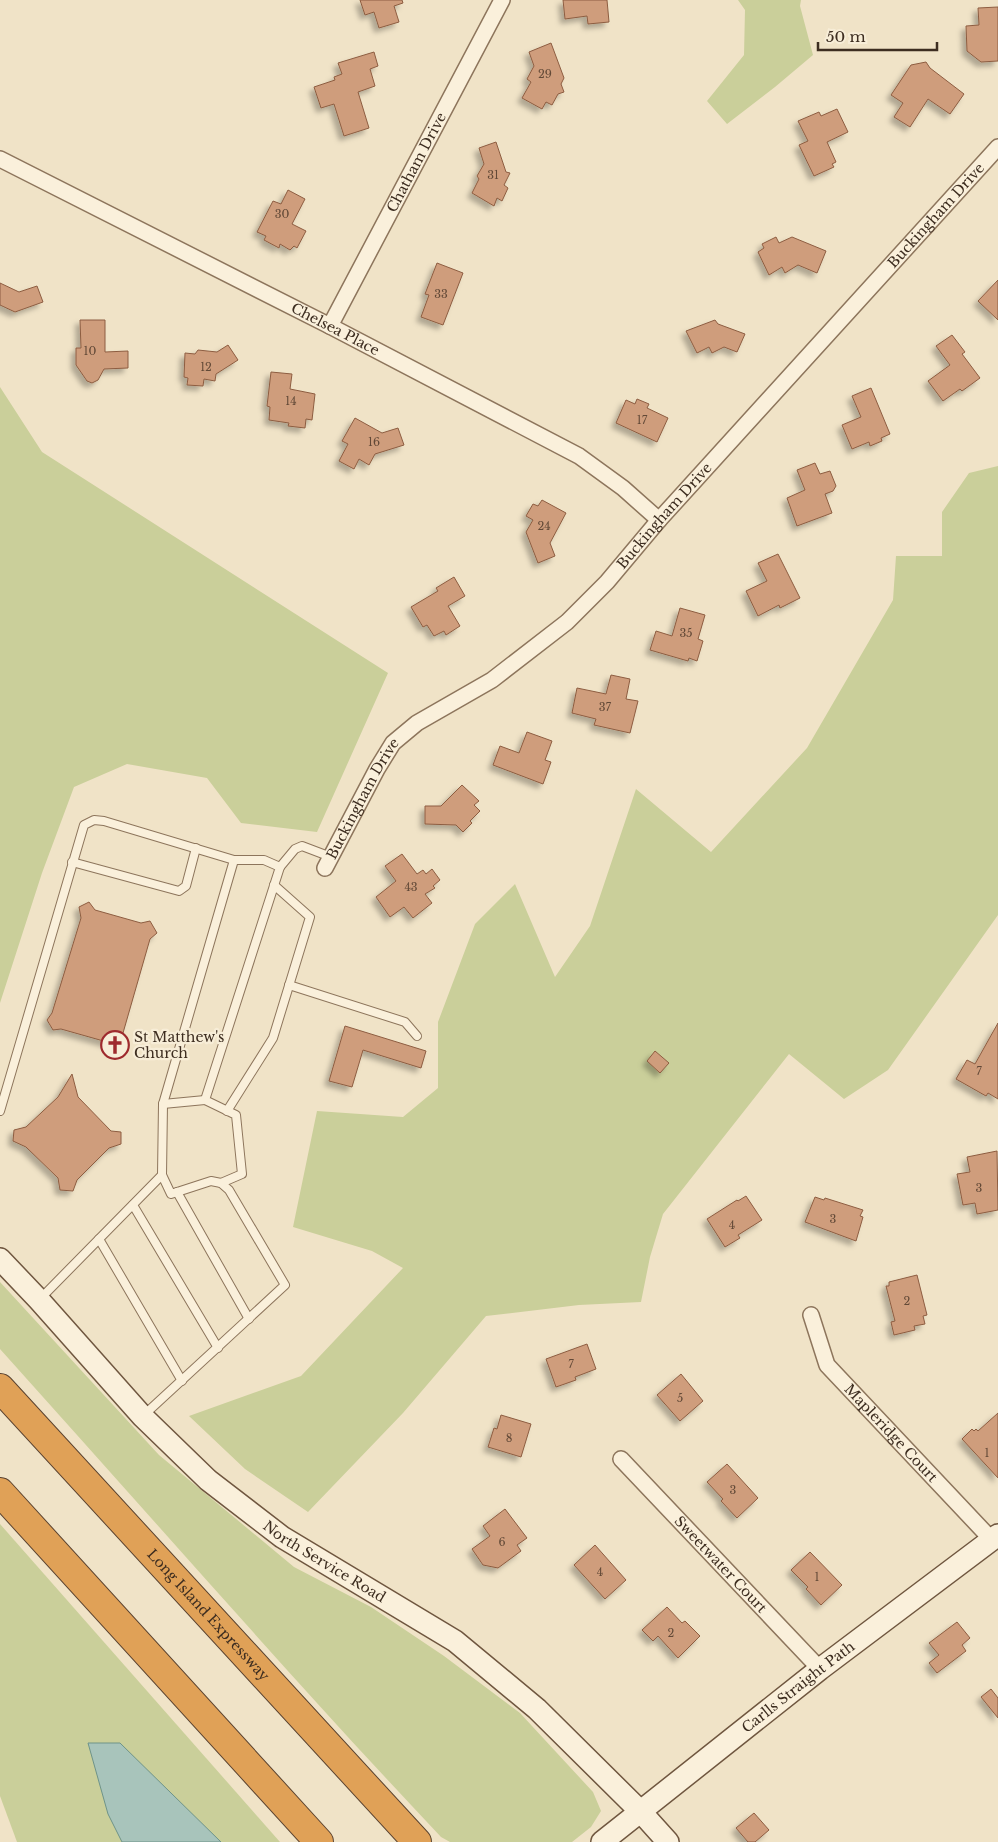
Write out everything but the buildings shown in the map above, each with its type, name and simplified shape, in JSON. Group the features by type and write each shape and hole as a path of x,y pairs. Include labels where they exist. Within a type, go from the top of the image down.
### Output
{"highway":[{"name":"Long Island Expressway","path":"0,1388 417,1842"},
{"path":"0,1492 319,1842"}],"main road":[{"name":"North Service Road","path":"0,1259 143,1417 208,1480 282,1537 456,1641 537,1709 641,1812 668,1842"},
{"name":"Carlls Straight Path","path":"602,1842 820,1669 995,1537"}],"street":[{"name":"Chatham Drive","path":"330,326 502,0"},
{"name":"Buckingham Drive","path":"328,863 377,768 393,743 417,723 492,680 567,622 607,582 659,520 998,147"},
{"name":"Chelsea Place","path":"0,159 330,326 579,456 622,488 659,520"},
{"name":"Mapleridge Court","path":"811,1316 826,1365 995,1537"},
{"name":"Sweetwater Court","path":"621,1458 820,1669"}],"lane":[{"path":"0,1111 84,825 94,820 104,821 234,860 264,860 280,867"},
{"path":"205,1100 280,867 295,849 302,846 328,863"},
{"path":"72,862 179,891 186,886 196,848"},
{"path":"143,1417 285,1285 229,1190 221,1183 211,1181 171,1194 162,1175 164,1104 234,860"},
{"path":"227,1111 273,1038 310,917 274,885"},
{"path":"289,985 405,1022 417,1036"},
{"path":"164,1104 205,1100 236,1116 242,1174 221,1183"},
{"path":"39,1300 162,1175"},
{"path":"177,1192 249,1319"},
{"path":"133,1205 218,1348"},
{"path":"99,1239 182,1381"}],"green space":[{"path":"738,0 801,0 800,6 813,55 727,124 707,101 744,55 745,10"},
{"path":"0,387 42,452 388,673 317,832 241,823 207,778 127,764 74,787 42,873 0,1003"},
{"path":"998,466 998,915 888,1070 844,1099 789,1054 663,1214 650,1257 641,1302 579,1305 486,1316 403,1413 308,1512 245,1469 189,1416 301,1376 403,1268 372,1251 293,1227 317,1111 403,1117 438,1088 438,1022 475,924 515,884 555,977 590,926 636,789 711,852 807,748 893,600 896,556 942,556 942,512 969,473"},
{"path":"0,1282 159,1455 294,1567 371,1607 444,1656 520,1713 593,1792 601,1811 591,1827 572,1842 450,1842 441,1837 274,1656 0,1349"},
{"path":"0,1524 280,1842 17,1842 0,1796"}],"water":[{"path":"88,1743 120,1743 221,1842 122,1842 108,1814"}],"place":[{"name":"St Matthew's Church","path":"115,1045"}]}
